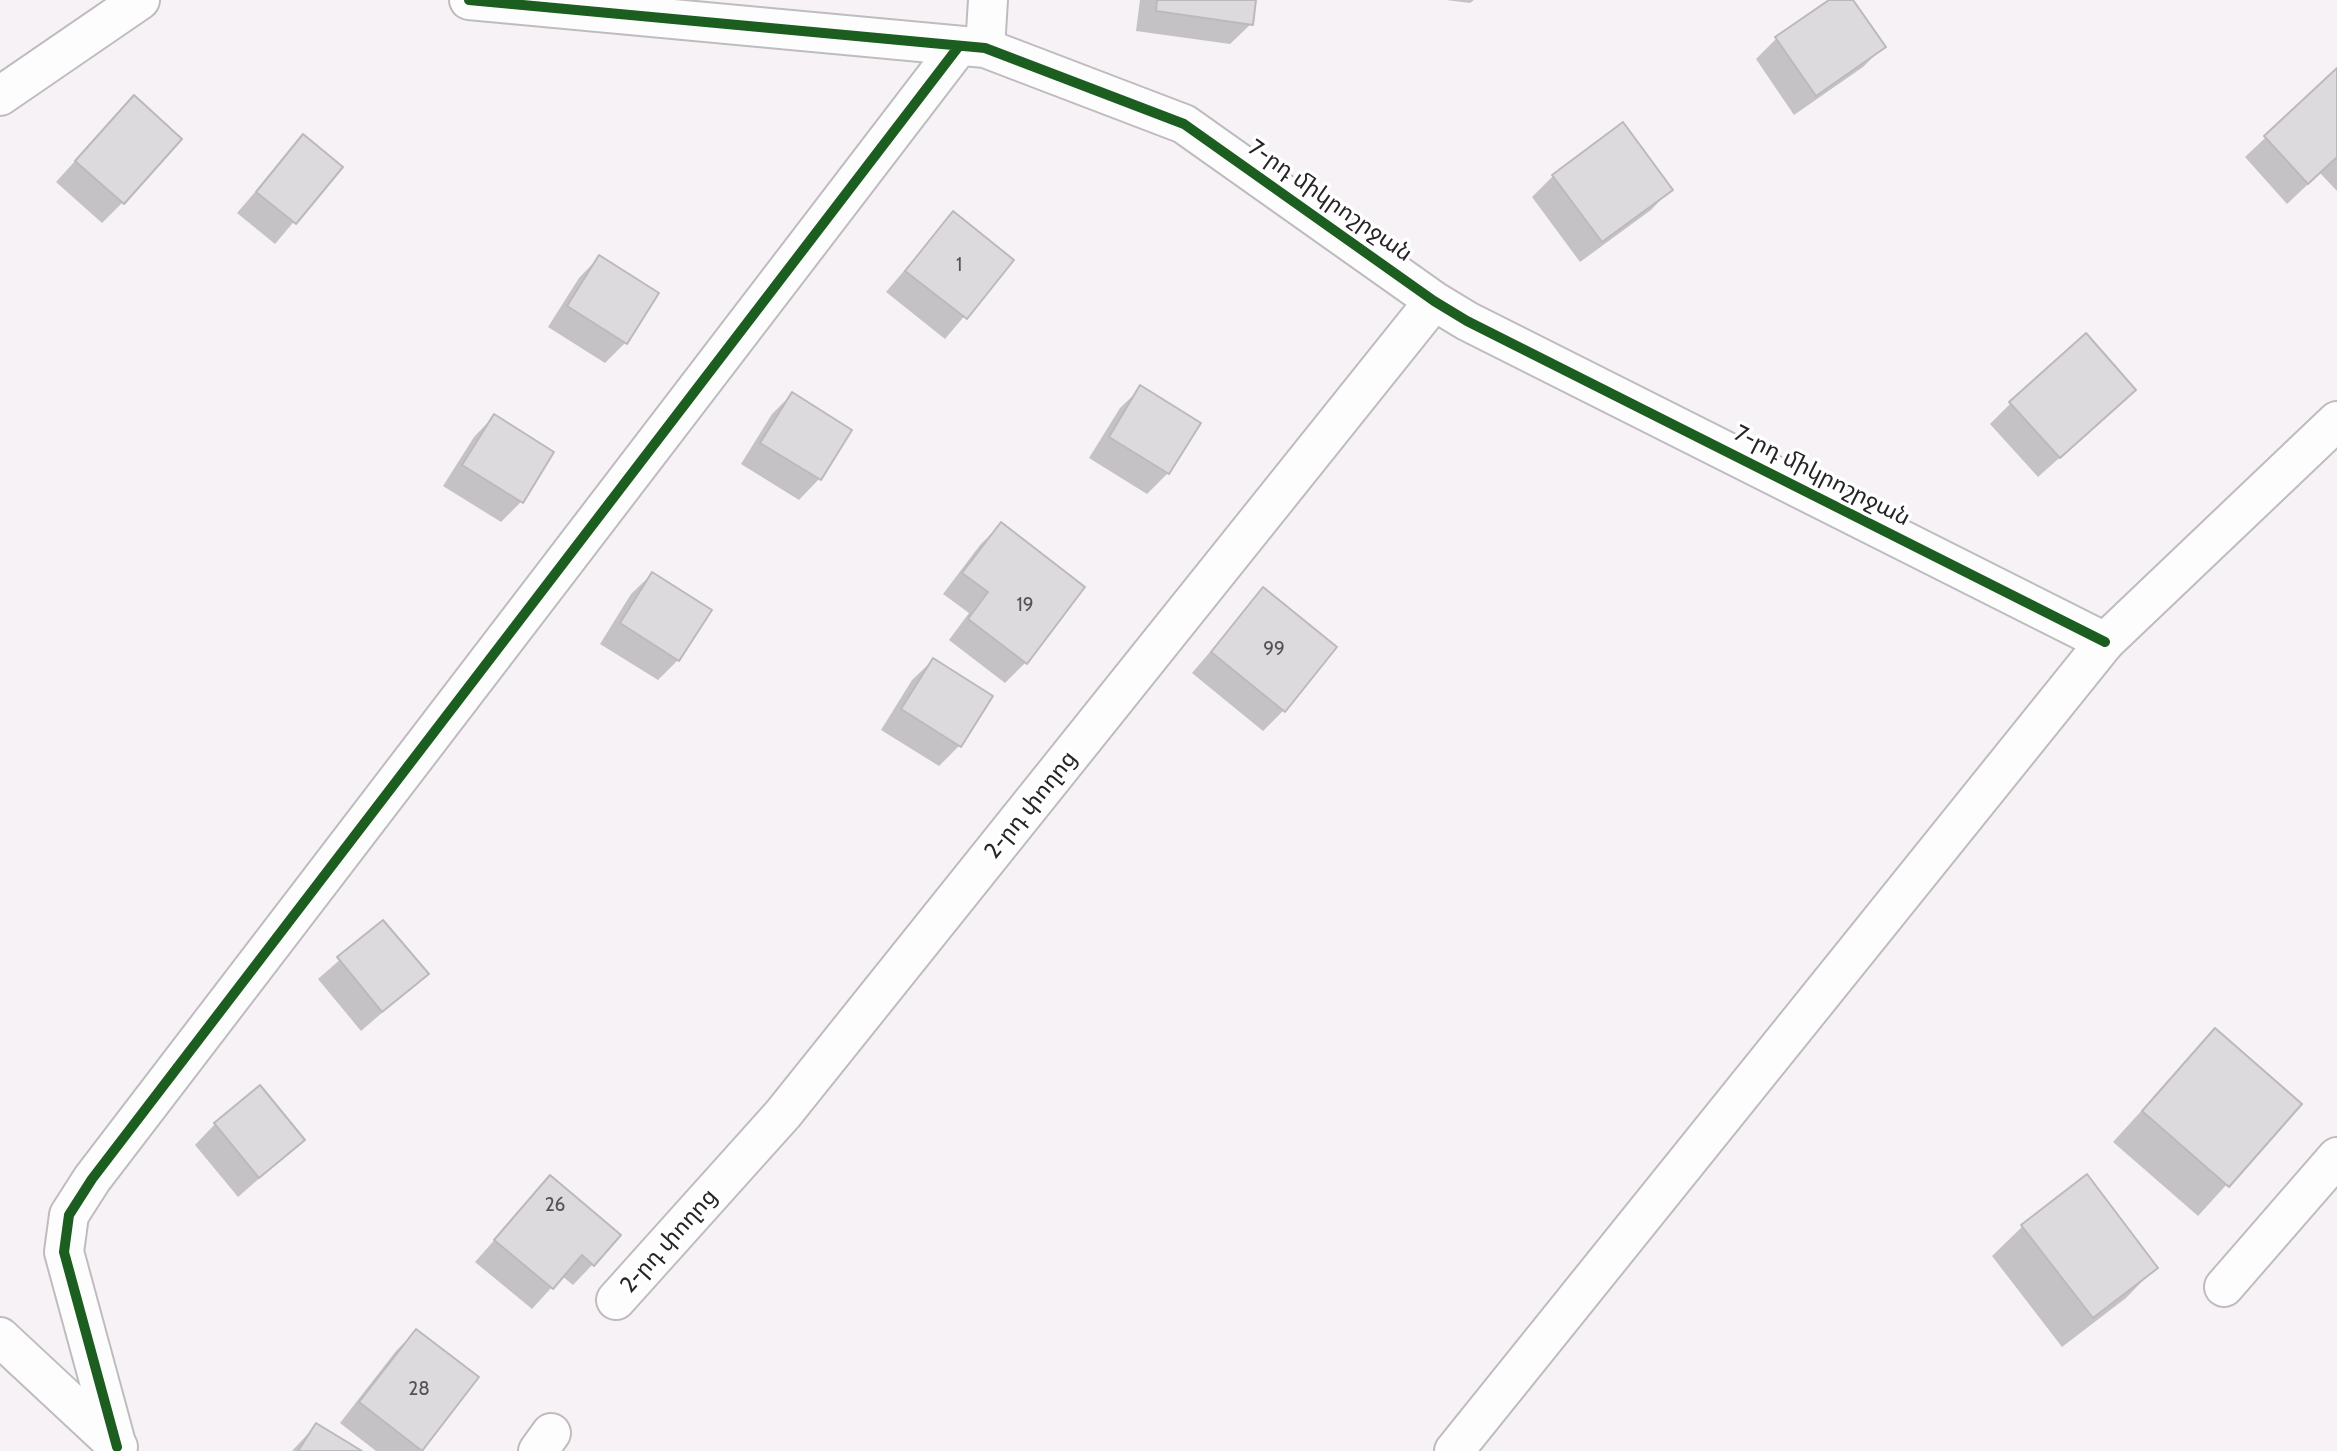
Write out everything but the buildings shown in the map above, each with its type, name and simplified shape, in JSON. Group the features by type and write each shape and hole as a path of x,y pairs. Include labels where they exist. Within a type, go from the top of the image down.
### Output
{"street":[{"path":"0,96 140,0"},
{"name":"7-րդ միկրոշրջան","path":"469,0 972,47 1184,124 1434,301 2105,642"},
{"path":"120,1449 64,1252 69,1215 100,1168 972,47 988,0"},
{"name":"2-րդ փողոց","path":"616,1300 783,1114 1434,301"},
{"path":"1454,1451 2105,642 2337,421"},
{"path":"2224,1287 2337,1157"},
{"path":"0,1337 120,1449"}],"cycle path":[{"path":"469,0 985,48 1184,124 1434,301 1467,321 2105,642"},
{"path":"117,1447 64,1252 69,1215 92,1179 959,46"}]}
